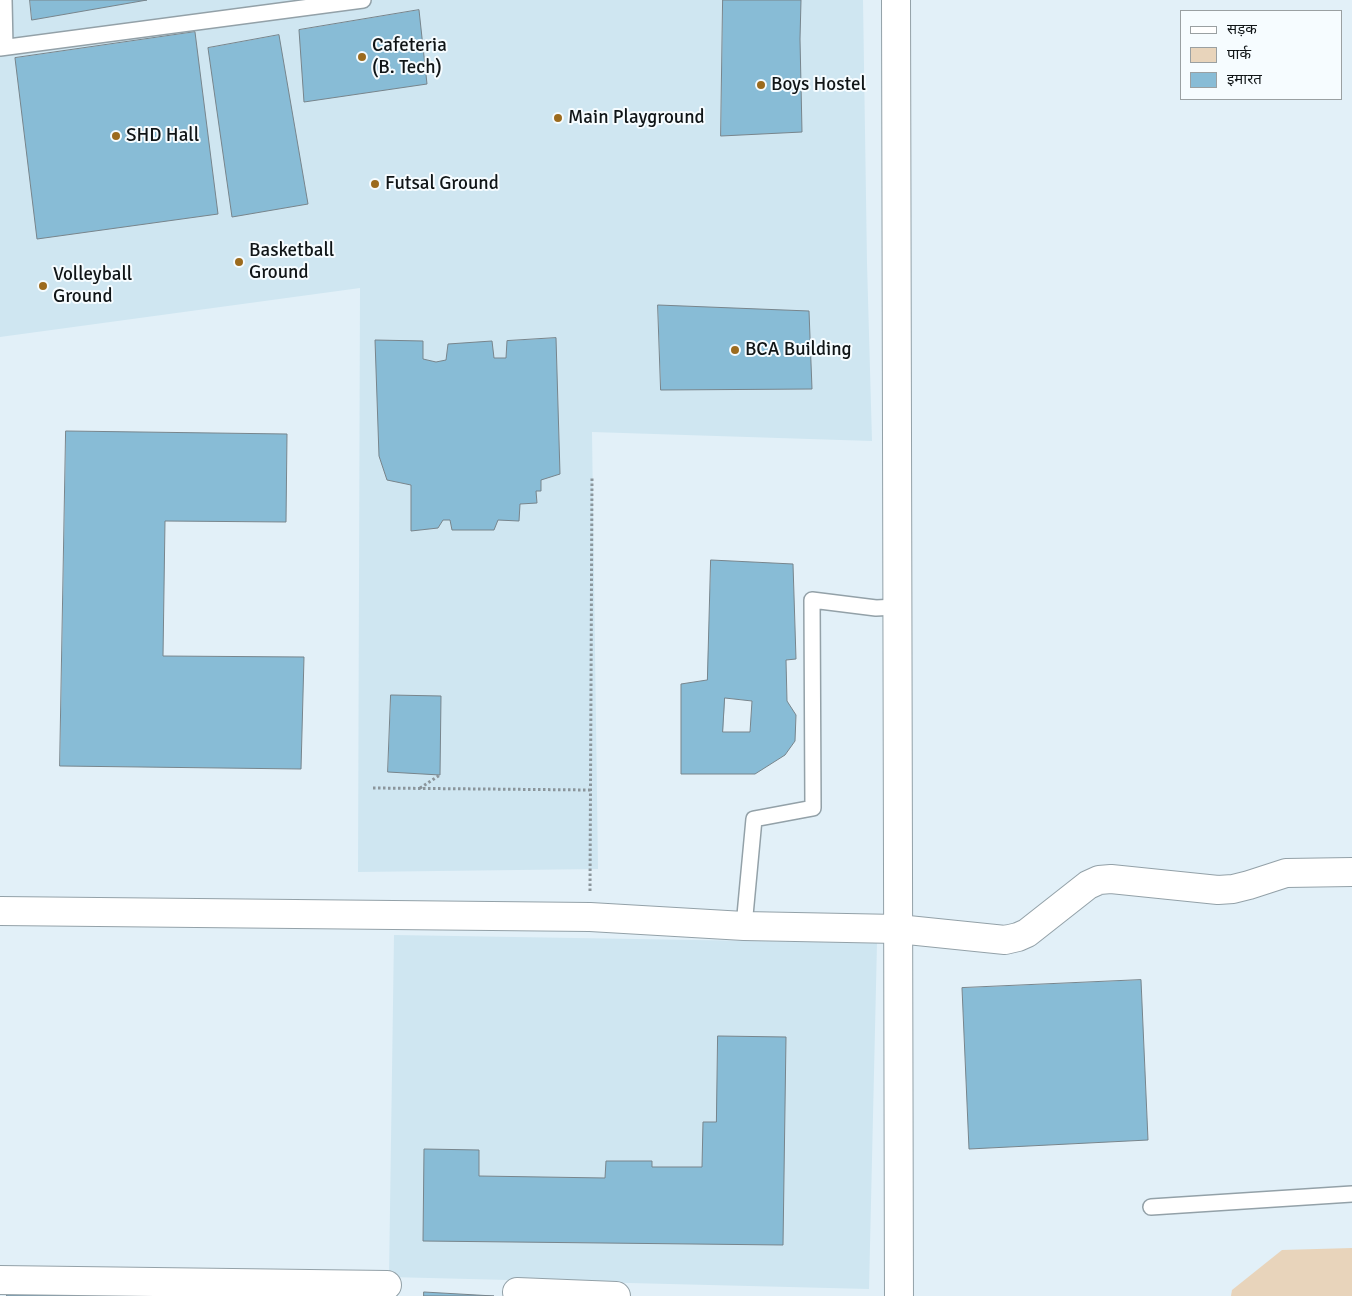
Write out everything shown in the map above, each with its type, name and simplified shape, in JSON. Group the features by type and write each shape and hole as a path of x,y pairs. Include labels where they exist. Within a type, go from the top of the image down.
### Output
{"street":[{"path":"896,0 899,1296"},
{"path":"0,911 590,917 744,926 898,929 1005,940 1027,933 1088,885 1098,880 1111,879 1218,890 1249,885 1286,873 1352,872"},
{"path":"0,1280 387,1284"},
{"path":"517,1292 616,1296"}],"lane":[{"path":"4,0 3,47 363,0"},
{"path":"744,926 754,819 813,808 812,600 876,608 897,608"},
{"path":"1151,1207 1352,1194"}],"path":[{"path":"590,917 592,477"},
{"path":"420,788 440,775"},
{"path":"373,788 591,790"}],"shaded area":[{"path":"0,0 863,0 872,441 592,432 598,869 358,872 360,288 0,337"},
{"path":"394,935 877,943 869,1289 389,1277"}],"green space":[{"path":"1352,1248 1352,1296 1231,1296 1232,1290 1282,1250"}],"building":[{"path":"30,0 147,0 32,20"},
{"name":"Boys Hostel","path":"723,0 801,0 802,132 721,136"},
{"name":"Cafeteria (B. Tech)","path":"419,10 427,84 304,102 299,30"},
{"name":"SHD Hall","path":"195,32 218,214 37,239 15,58"},
{"path":"279,35 308,204 232,217 208,48"},
{"name":"BCA Building","path":"658,305 809,311 812,389 661,390"},
{"path":"556,338 560,474 541,480 541,491 536,491 537,503 520,504 519,521 498,520 494,530 452,530 450,520 443,520 438,528 411,531 411,485 387,480 379,456 375,340 423,341 423,359 436,362 446,360 448,344 492,341 494,358 506,358 507,341"},
{"path":"66,431 287,434 286,522 165,521 163,656 304,657 301,769 60,766"},
{"path":"711,560 793,564 796,659 786,660 787,701 796,715 795,741 785,755 755,774 681,774 681,684 707,680","holes":["725,698 752,701 750,732 723,732"]},
{"path":"391,695 441,696 440,775 388,772"},
{"path":"1141,980 1148,1140 969,1149 962,988"},
{"path":"718,1036 786,1037 783,1245 423,1241 424,1149 479,1150 479,1176 605,1178 606,1161 652,1161 652,1167 702,1167 703,1122 716,1122"},
{"path":"7,1291 94,1291 94,1296 7,1296"},
{"path":"424,1292 494,1296 424,1296"}],"place":[{"name":"Cafeteria (B. Tech)","path":"362,57"},
{"name":"Boys Hostel","path":"761,85"},
{"name":"Main Playground","path":"558,118"},
{"name":"SHD Hall","path":"116,136"},
{"name":"Futsal Ground","path":"375,184"},
{"name":"Basketball Ground","path":"239,262"},
{"name":"Volleyball Ground","path":"43,286"},
{"name":"BCA Building","path":"735,350"}]}
